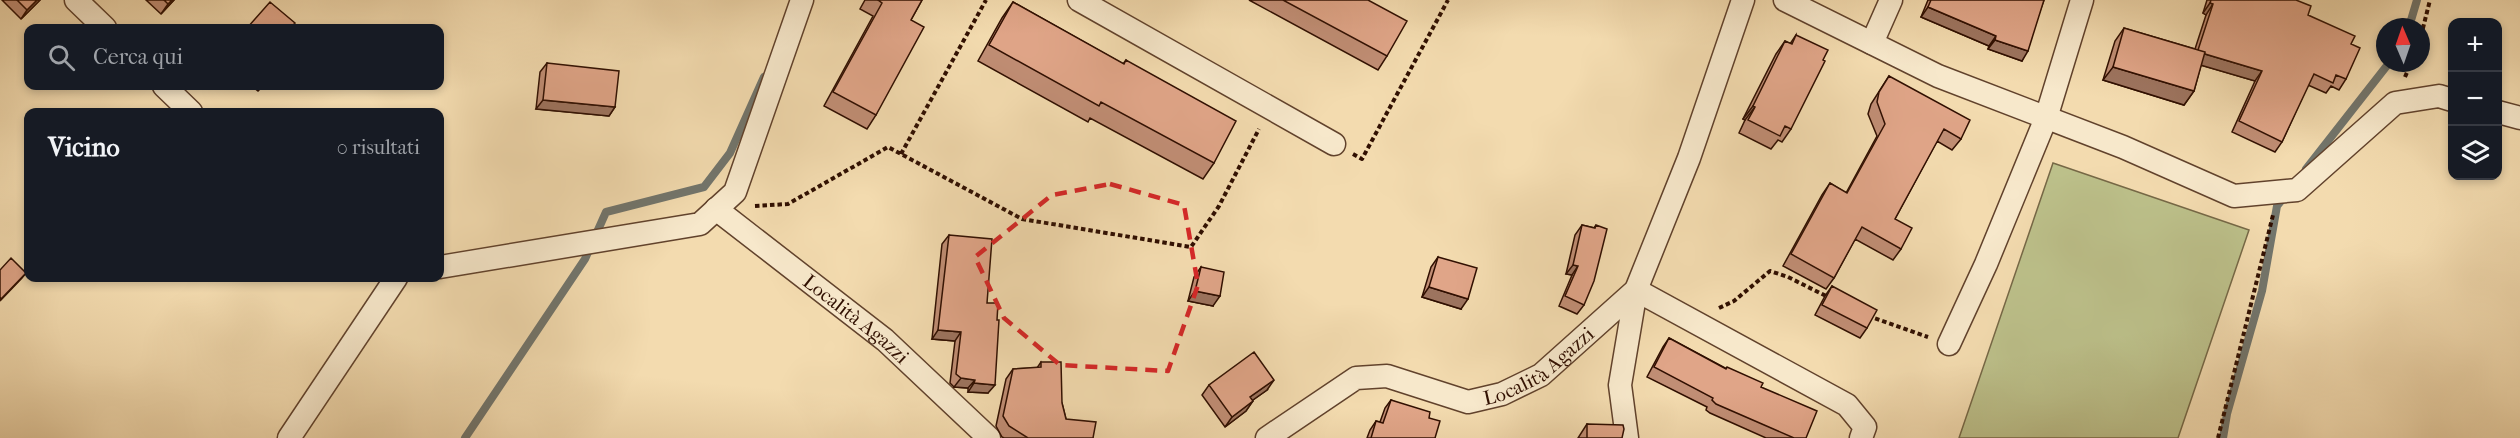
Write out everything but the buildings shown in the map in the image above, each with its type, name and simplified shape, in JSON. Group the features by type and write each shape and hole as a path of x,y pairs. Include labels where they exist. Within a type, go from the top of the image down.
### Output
{"street":[{"path":"76,0 101,24"},
{"path":"444,266 700,224 735,192 802,0"},
{"path":"1079,0 1334,144"},
{"name":"Località Agazzi","path":"1627,438 1620,385 1636,290 1689,159 1743,0"},
{"path":"1785,0 1938,76 2123,147 2234,196 2297,190 2395,103 2439,96 2448,99"},
{"path":"1872,43 1890,0"},
{"path":"1949,345 1986,264 2046,118 2082,0"},
{"path":"168,90 187,108"},
{"path":"2502,113 2520,118"},
{"name":"Località Agazzi","path":"716,209 885,340 989,438"},
{"path":"289,438 393,282"},
{"path":"1636,290 1847,405 1865,427 1861,438"},
{"name":"Località Agazzi","path":"1275,437 1356,378 1387,375 1468,402 1502,394 1541,375 1636,290"}],"path":[{"path":"901,154 986,0"},
{"path":"1334,144 1362,159 1448,0"},
{"path":"2426,18 2430,0"},
{"path":"716,209 788,204 888,147 1022,219 1191,247 1219,207 1270,107"},
{"path":"2218,438 2279,191"},
{"path":"1693,321 1734,301 1770,271 1788,277 1839,302"},
{"path":"1859,312 1949,345"}],"highlighted area":[{"path":"1110,184 1184,205 1198,285 1168,371 1060,365 1004,318 975,257 1052,195"}],"green space":[{"path":"2053,163 2249,230 2178,438 1959,438"}],"waterway":[{"path":"2412,18 2417,0"},
{"path":"2306,169 2382,72"},
{"path":"465,438 585,259 606,212 704,187 730,153 764,77"},
{"path":"2223,438 2227,414 2262,291 2277,206 2285,196"}]}
